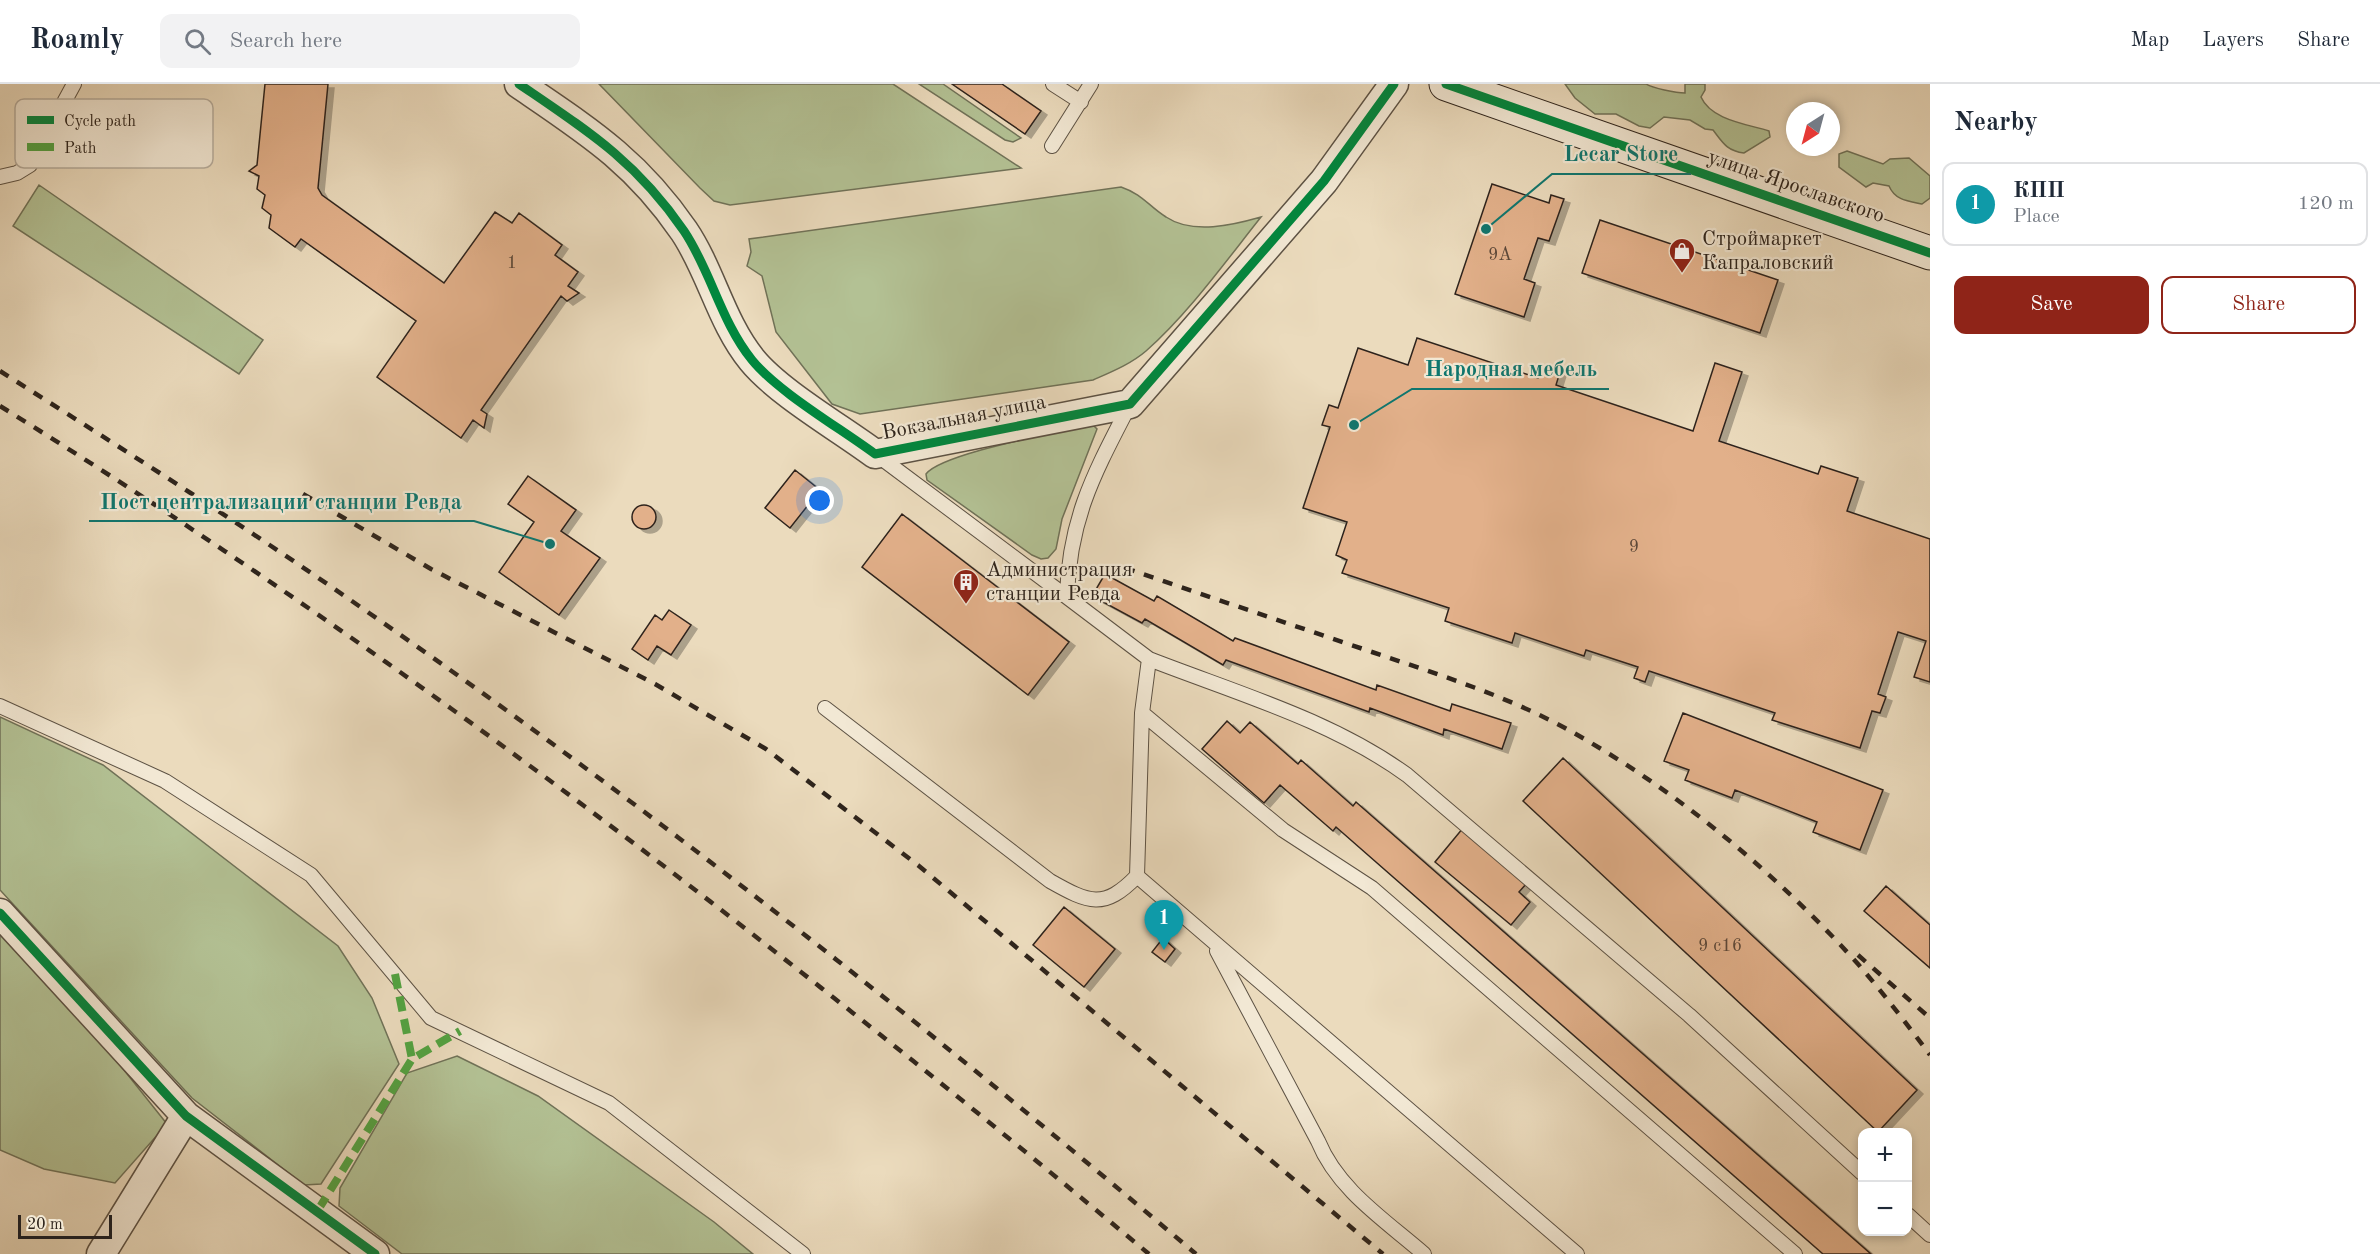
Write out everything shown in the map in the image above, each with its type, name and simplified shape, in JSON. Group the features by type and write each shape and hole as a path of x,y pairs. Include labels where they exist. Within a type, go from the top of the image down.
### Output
{"street":[{"name":"Вокзальная улица","path":"519,84 599,138 636,171 685,232 736,338 753,361 771,379 875,454 1130,404"},
{"path":"1130,404 1324,181 1394,84"},
{"name":"улица Ярославского","path":"1446,84 1930,253"},
{"path":"0,913 186,1116 375,1254"},
{"path":"101,1254 186,1116"}],"lane":[{"path":"66,99 74,84"},
{"path":"1053,84 1081,102"},
{"path":"1052,146 1091,84"},
{"path":"0,177 25,168"},
{"path":"1067,597 1071,541 1082,504 1130,404"},
{"path":"875,454 1149,659 1347,737 1390,763 1689,1015 1858,1168"},
{"path":"825,708 1050,881 1078,897 1100,900 1119,895 1137,876 1142,713 1149,659"},
{"path":"0,706 165,781 311,875 431,1018 609,1103 803,1254"},
{"path":"1142,713 1283,830 1372,888 1795,1254"},
{"path":"1137,876 1576,1254"},
{"path":"1214,944 1327,1164 1342,1183 1424,1254"},
{"path":"1912,1219 1930,1235"}],"green space":[{"path":"599,84 893,84 1021,168 730,205 714,201"},
{"path":"919,84 943,84 1021,138 1013,142 1005,140"},
{"path":"1565,84 1646,84 1685,93 1685,84 1705,84 1701,97 1713,111 1730,120 1769,131 1770,137 1744,153 1738,152 1726,146 1713,130 1705,129 1690,120 1664,117 1650,128 1639,126 1616,114 1595,114 1575,98"},
{"path":"1847,151 1883,164 1890,159 1909,158 1930,176 1930,198 1922,204 1898,197 1889,186 1873,183 1866,187 1839,167 1840,154"},
{"path":"39,185 263,340 239,374 13,226"},
{"path":"1121,187 1140,197 1166,217 1188,226 1213,227 1261,217 1206,287 1162,336 1134,360 1093,380 860,414 832,404 776,332 762,276 747,266 751,252 749,239"},
{"path":"1092,424 1097,429 1062,519 1056,549 1048,558 1041,559 1032,555 927,480 926,474 936,466 954,458 1003,444"},
{"path":"0,717 103,765 338,946 372,998 399,1064 321,1184 304,1185 192,1098 0,890"},
{"path":"0,932 108,1050 167,1124 115,1183 44,1169 0,1150"},
{"path":"457,1056 538,1096 714,1222 753,1254 402,1254 339,1206 340,1188 407,1073"}],"building":[{"path":"265,84 328,84 318,188 322,195 444,283 495,212 512,223 519,213 562,245 555,255 578,272 568,286 579,293 567,301 561,296 481,410 487,414 484,428 473,420 461,438 377,377 416,321 301,239 295,247 269,228 271,215 262,208 265,195 257,189 259,176 249,171 257,165"},
{"path":"952,84 1002,84 1041,111 1025,134"},
{"path":"1492,184 1549,203 1551,195 1564,199 1549,241 1538,238 1524,279 1535,283 1524,317 1455,294"},
{"path":"1600,220 1778,280 1760,333 1582,273"},
{"path":"1417,338 1538,378 1542,365 1560,372 1556,385 1693,431 1715,363 1742,372 1719,441 1818,474 1821,466 1858,478 1847,511 1930,539 1930,682 1914,677 1926,641 1898,632 1878,694 1886,697 1880,713 1872,711 1860,748 1772,720 1775,713 1649,671 1645,682 1634,678 1638,667 1586,650 1584,656 1515,633 1512,643 1445,621 1449,608 1342,573 1347,560 1336,555 1347,522 1303,508 1330,427 1322,425 1329,405 1338,408 1358,348 1408,365"},
{"path":"795,470 820,490 790,528 765,508"},
{"path":"528,476 576,510 561,531 600,558 559,615 499,572 534,522 508,504"},
{"path":"644,505 649,506 655,512 655,522 649,528 644,529 639,528 633,522 632,517 633,512 639,506"},
{"name":"Администрация станции Ревда","path":"902,514 1069,642 1028,695 862,567"},
{"path":"1105,574 1154,601 1157,596 1233,641 1235,638 1376,690 1377,685 1450,711 1452,704 1511,723 1502,749 1444,729 1443,735 1370,708 1369,712 1226,660 1223,665 1145,619 1142,623 1092,596"},
{"path":"669,610 691,625 671,655 657,646 648,660 632,649 655,615 662,620"},
{"path":"1683,713 1883,790 1860,850 1813,832 1817,822 1735,790 1732,798 1685,780 1689,770 1664,761"},
{"path":"1227,721 1240,733 1250,722 1298,764 1301,760 1353,806 1356,802 1871,1254 1823,1254 1336,827 1333,831 1280,785 1264,803 1202,749"},
{"path":"1563,758 1917,1090 1882,1128 1874,1128 1523,801"},
{"path":"1463,828 1528,882 1519,892 1530,902 1511,925 1435,862"},
{"path":"1886,886 1930,925 1930,968 1864,911"},
{"path":"1064,907 1115,949 1084,987 1033,945"},
{"path":"1163,938 1175,949 1165,962 1152,952"}],"railway":[{"path":"0,371 278,550 582,765 893,1004 1196,1254"},
{"path":"0,406 151,502 299,602 445,704 589,810 872,1028 1149,1254"},
{"path":"303,494 431,569 655,684 766,749 919,866 1383,1254"},
{"path":"1125,568 1470,686 1542,716 1605,752 1684,805 1758,865 1793,897 1858,964 1930,1055"},
{"path":"1858,955 1930,1018"}],"marked path":[{"path":"395,974 412,1059"},
{"path":"318,1210 412,1059 460,1031"}],"cycle path":[{"path":"519,84 589,133 648,185 684,231 702,263 732,329 741,345 763,372 793,397 875,454 1130,404 1324,181 1394,84"},
{"path":"1446,84 1930,253"},
{"path":"0,913 186,1116 375,1254"}],"place":[{"name":"Lecar Store","path":"1486,229"},
{"name":"Строймаркет Капраловский","path":"1682,274"},
{"name":"Народная мебель","path":"1354,425"},
{"name":"Пост централизации станции Ревда","path":"550,544"},
{"name":"Администрация станции Ревда","path":"966,605"},
{"name":"КПП","path":"1164,950"}]}
